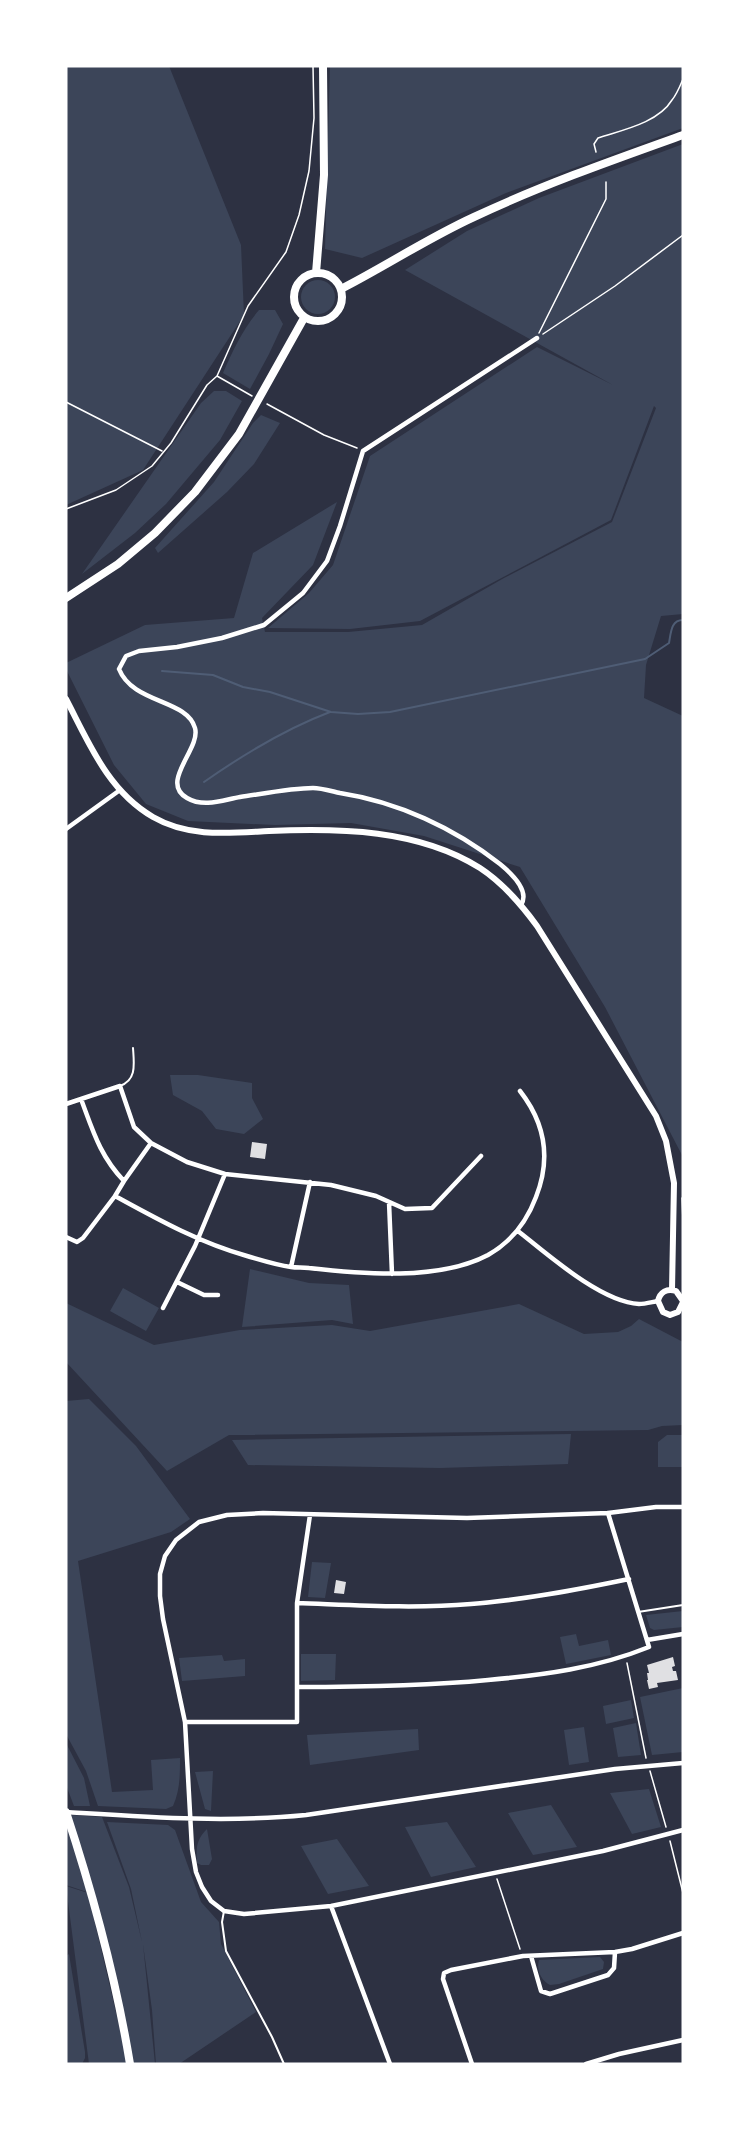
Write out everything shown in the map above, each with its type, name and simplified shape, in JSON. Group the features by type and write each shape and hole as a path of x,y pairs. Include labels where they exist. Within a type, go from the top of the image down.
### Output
{"main road":[{"path":"316,273 324,175 323,66"},
{"path":"341,289 400,258 437,235 510,200 683,135"},
{"path":"316,273 331,277 341,289 341,304 333,317 319,322 304,318 295,306 294,291 302,278 316,273"},
{"path":"66,598 118,564 155,533 195,492 239,434 304,318"},
{"path":"66,1812 114,1982 130,2064"}],"street":[{"path":"521,905 525,900 525,894 502,866 462,839 423,818 392,805 356,795 313,788 212,803 201,803 186,798 177,781 195,741 196,729 190,718 182,711 137,691 123,679 119,669 126,656 139,651 177,647 222,638 264,625 303,593 327,561 363,451 537,338"},
{"path":"66,699 101,766 120,790 154,817 173,826 193,832 231,833 313,829 350,831 427,845 456,855 480,868 521,905 537,926 656,1116 666,1141 675,1195 672,1290"},
{"path":"66,829 120,790"},
{"path":"66,1104 120,1086 134,1127 151,1143 187,1162 225,1174 310,1182 358,1191 405,1209 432,1208 481,1156"},
{"path":"115,1196 198,1238 245,1255 291,1267 343,1273 392,1274 467,1264 490,1254 518,1231 530,1212 543,1180 545,1157 542,1132 532,1107 520,1091"},
{"path":"81,1099 100,1151 124,1181"},
{"path":"66,1237 77,1242 83,1238 151,1143"},
{"path":"163,1308 198,1238 225,1174"},
{"path":"291,1267 310,1182"},
{"path":"388,1202 392,1274"},
{"path":"518,1231 591,1286 639,1304 658,1301"},
{"path":"177,1282 204,1295 218,1295"},
{"path":"672,1290 680,1293 683,1301 681,1315 670,1315 663,1312 658,1301 664,1291 672,1290"},
{"path":"683,1508 467,1518 226,1515 199,1522 176,1540 165,1556 160,1574 160,1596 185,1722 192,1849 202,1887 211,1901 224,1911 244,1914 331,1906 603,1851 683,1830"},
{"path":"297,1687 397,1686 531,1676 594,1666 648,1647 608,1513"},
{"path":"185,1722 297,1722 297,1603 310,1515"},
{"path":"297,1603 381,1606 470,1604 545,1595 629,1579"},
{"path":"646,1640 683,1634"},
{"path":"66,1812 189,1819 271,1818 306,1815 648,1765 683,1763"},
{"path":"331,1906 390,2064"},
{"path":"472,2064 443,1979 444,1973 523,1956 615,1952 683,1933"},
{"path":"531,1956 541,1991 550,1994 608,1975 614,1968 615,1952"},
{"path":"586,2064 683,2040"}],"lane":[{"path":"120,1086 127,1084 134,1074 133,1048"},
{"path":"638,1612 683,1605"},
{"path":"224,1911 222,1922 226,1951 284,2064"}],"path":[{"path":"66,508 116,490 152,466 171,443 207,385 217,376 248,306 286,252 299,215 309,171 314,118 313,66"},
{"path":"596,152 594,144 598,138 658,115 672,102 683,79"},
{"path":"537,338 606,200 606,182"},
{"path":"537,338 615,286 683,235"},
{"path":"217,376 237,387"},
{"path":"66,402 163,451"},
{"path":"280,412 324,435 363,451"},
{"path":"626,1656 648,1765 683,1893"},
{"path":"495,1873 523,1956"}],"shaded area":[{"path":"66,66 169,66 241,245 244,315 143,470 66,505"},
{"path":"330,66 683,66 683,128 506,193 362,258 325,249"},
{"path":"683,144 683,614 661,616 646,665 644,698 683,716 683,1157 605,1007 520,867 424,836 351,823 275,825 188,821 146,804 114,765 66,669 66,663 145,625 234,618 253,553 337,502 313,565 262,618 265,632 348,632 422,625 504,578 612,522 656,408 654,406 611,520 420,621 350,629 268,628 309,593 333,565 370,456 537,347 613,385 405,270 467,231 539,198"},
{"path":"318,280 330,285 335,297 330,309 318,314 306,309 301,297 306,285"},
{"path":"259,310 275,310 283,324 250,389 223,373 239,340"},
{"path":"214,391 226,391 242,401 220,440 166,504 135,533 82,574 201,403"},
{"path":"261,415 280,423 254,464 227,492 158,553 155,548 214,482 253,423"},
{"path":"170,1075 198,1075 252,1083 252,1098 263,1119 244,1134 216,1129 202,1111 173,1095"},
{"path":"250,1269 309,1283 349,1285 353,1324 332,1320 242,1327"},
{"path":"123,1288 159,1308 146,1331 110,1311"},
{"path":"66,1303 154,1345 240,1330 332,1325 370,1331 519,1304 584,1334 618,1332 639,1319 683,1342 683,1425 662,1426 648,1430 229,1435 167,1471 66,1362"},
{"path":"89,1399 136,1446 190,1519 171,1532 78,1561 112,1792 153,1790 151,1760 180,1758 177,1794 173,1806 166,1809 98,1806 86,1771 66,1734 66,1401"},
{"path":"571,1434 568,1464 440,1468 248,1465 232,1440"},
{"path":"667,1435 683,1435 683,1467 658,1467 658,1442"},
{"path":"312,1562 331,1563 325,1598 308,1597"},
{"path":"683,1611 683,1627 654,1630 650,1628 646,1615"},
{"path":"576,1634 579,1646 608,1640 611,1655 566,1664 560,1637"},
{"path":"301,1654 336,1654 335,1680 301,1681"},
{"path":"222,1655 224,1661 245,1659 245,1676 182,1681 179,1658"},
{"path":"683,1688 683,1752 652,1755 640,1697"},
{"path":"631,1700 634,1718 606,1724 603,1706"},
{"path":"636,1723 641,1755 618,1757 613,1728"},
{"path":"584,1727 589,1762 569,1765 564,1730"},
{"path":"418,1729 419,1750 310,1765 307,1735"},
{"path":"66,1743 84,1778 90,1806 74,1806 66,1785"},
{"path":"213,1771 211,1811 205,1809 195,1772"},
{"path":"649,1789 661,1827 632,1834 610,1793"},
{"path":"551,1805 577,1847 533,1855 508,1813"},
{"path":"70,1815 102,1817 129,1887 142,1942 131,1889 107,1822 168,1825 175,1830 201,1902 219,1922 221,1944 256,2012 179,2064 156,2064 152,2010 143,1944 155,2064 131,2064"},
{"path":"66,1820 87,1892 66,1885"},
{"path":"447,1822 476,1867 431,1877 405,1827"},
{"path":"207,1829 212,1859 209,1865 201,1865 197,1863 197,1849"},
{"path":"337,1839 369,1886 328,1894 301,1846"},
{"path":"66,1886 88,1893 128,2064 89,2064"},
{"path":"69,1954 85,2052 82,2064 66,2064 66,1956"},
{"path":"600,1957 604,1962 603,1969 559,1984 550,1985 539,1971 539,1960"}],"building":[{"path":"252,1142 267,1144 265,1159 250,1157"},
{"path":"336,1580 346,1582 344,1594 334,1593"},
{"path":"673,1657 675,1666 672,1667 673,1671 676,1671 678,1680 657,1683 658,1687 649,1689 647,1665"}],"waterway":[{"path":"162,671 213,675 243,687 270,692 331,712 358,714 390,712 645,659 669,643 674,624 683,620"},
{"path":"204,782 265,743 330,712"}]}
